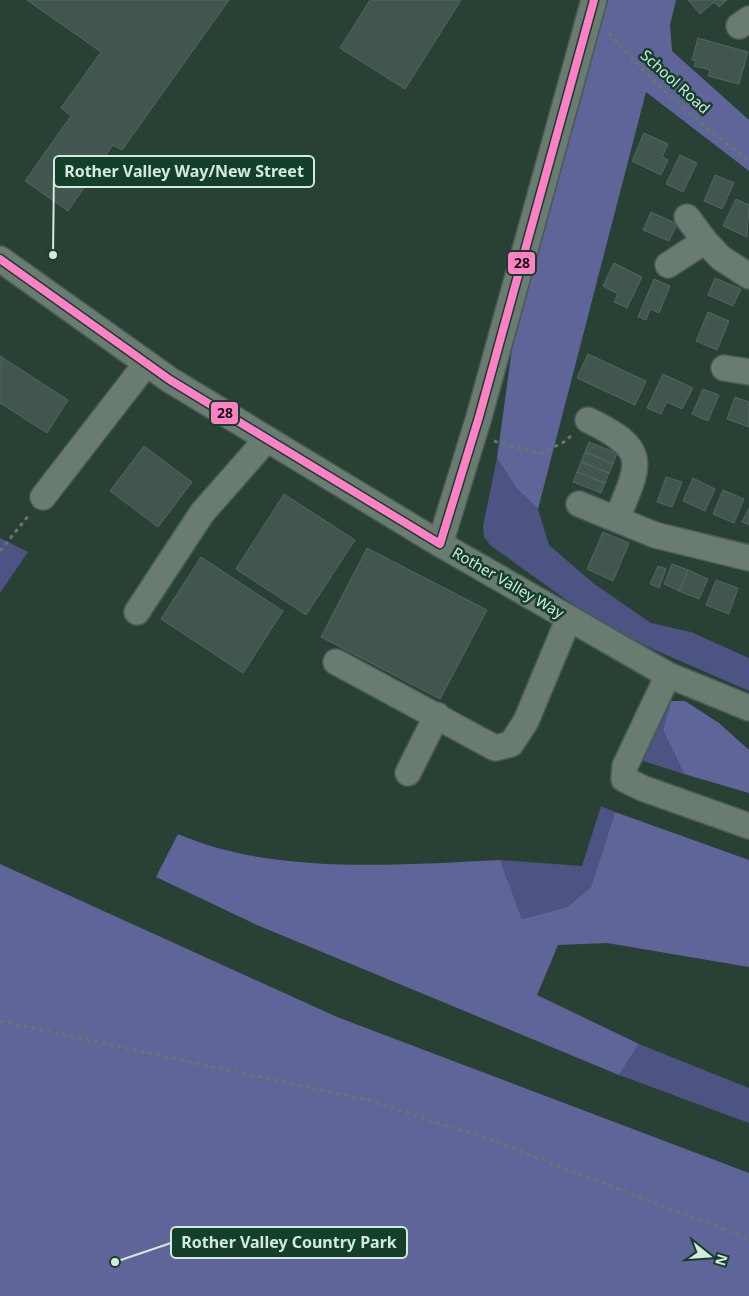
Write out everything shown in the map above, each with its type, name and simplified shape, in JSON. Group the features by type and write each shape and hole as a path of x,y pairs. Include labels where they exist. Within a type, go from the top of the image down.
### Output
{"street":[{"path":"440,544 473,436 592,7"},
{"path":"687,217 704,240 721,258 749,276"},
{"path":"668,265 704,240"},
{"name":"Rother Valley Way","path":"0,259 146,364 440,544 668,676 749,708"},
{"path":"43,496 146,364"},
{"path":"724,368 749,372"},
{"path":"588,420 610,431 627,444 635,461 636,473 617,519"},
{"path":"136,612 202,513 267,439"},
{"path":"579,504 688,544 749,558"},
{"path":"336,662 437,715 494,748 511,744 526,721 569,618"},
{"path":"668,676 625,766 624,779 642,788 749,826"},
{"path":"408,773 437,715"}],"path":[{"name":"School Road","path":"592,7 628,55 724,142 749,161"},
{"path":"473,436 540,454 564,442 588,420"},
{"path":"0,551 43,496"},
{"path":"0,1021 367,1100 485,1138 749,1239"}],"shaded area":[{"path":"608,0 676,0 670,25 672,51 749,120 749,171 646,92 538,509 517,489 497,458 512,349"},
{"path":"497,458 517,489 538,509 549,545 593,583 651,623 691,632 749,658 749,691 607,629 490,545 484,537 483,526"},
{"path":"0,538 28,552 0,593"},
{"path":"671,701 663,730 684,774 640,760 664,707"},
{"path":"671,701 685,701 719,723 749,750 749,793 684,774 663,730"},
{"path":"601,806 615,812 591,887 567,907 522,919 500,860 582,866"},
{"path":"615,812 749,860 749,967 607,943 558,945 537,995 639,1044 619,1075 257,925 156,877 178,834 214,847 253,856 294,862 378,865 500,860 522,919 567,907 591,887"},
{"path":"0,864 337,1017 749,1173 749,1296 0,1296"},
{"path":"639,1044 749,1088 749,1123 619,1075"}],"building":[{"path":"27,0 229,0 122,150 113,145 68,211 25,181 71,116 61,108 101,52"},
{"path":"370,0 461,0 405,89 340,48"},
{"path":"688,0 727,0 719,7 714,2 700,14"},
{"path":"698,38 748,52 739,84 708,76 710,70 694,66 696,61 692,60"},
{"path":"644,133 668,144 662,157 668,160 661,175 632,161"},
{"path":"680,155 697,163 683,192 666,184"},
{"path":"715,175 734,183 722,209 704,201"},
{"path":"736,199 749,205 747,237 723,226"},
{"path":"651,212 677,224 669,241 643,230"},
{"path":"614,263 642,277 627,308 614,302 618,294 603,286"},
{"path":"715,278 741,289 733,306 708,295"},
{"path":"654,279 670,286 659,313 650,309 646,320 638,317"},
{"path":"708,312 729,321 717,350 696,341"},
{"path":"588,354 646,381 635,405 577,378"},
{"path":"0,356 68,400 47,433 0,403"},
{"path":"663,374 693,388 682,409 667,402 661,414 647,408"},
{"path":"703,389 719,395 708,421 692,414"},
{"path":"735,397 749,402 749,427 727,419"},
{"path":"589,442 617,453 613,464 585,452"},
{"path":"144,446 192,482 158,527 110,491"},
{"path":"585,452 613,464 609,473 581,462"},
{"path":"581,462 609,473 605,483 577,472"},
{"path":"577,472 605,483 601,493 573,482"},
{"path":"666,477 682,482 672,507 657,502"},
{"path":"693,478 715,489 705,511 683,501"},
{"path":"723,490 744,499 734,523 713,514"},
{"path":"284,494 355,540 306,615 236,569"},
{"path":"749,508 749,525 742,522"},
{"path":"603,532 629,543 613,581 587,569"},
{"path":"367,548 487,610 440,699 321,637"},
{"path":"201,557 283,611 243,673 161,619"},
{"path":"672,564 688,570 679,591 664,584"},
{"path":"658,566 666,569 659,588 650,584"},
{"path":"688,570 708,579 699,599 679,591"},
{"path":"716,580 738,588 729,614 706,605"}],"transit line":[{"name":"28","path":"0,259 170,380 440,544 479,417 594,0"}],"place":[{"name":"Rother Valley Way/New Street","path":"53,255"},
{"name":"Rother Valley Country Park","path":"115,1262"}]}
